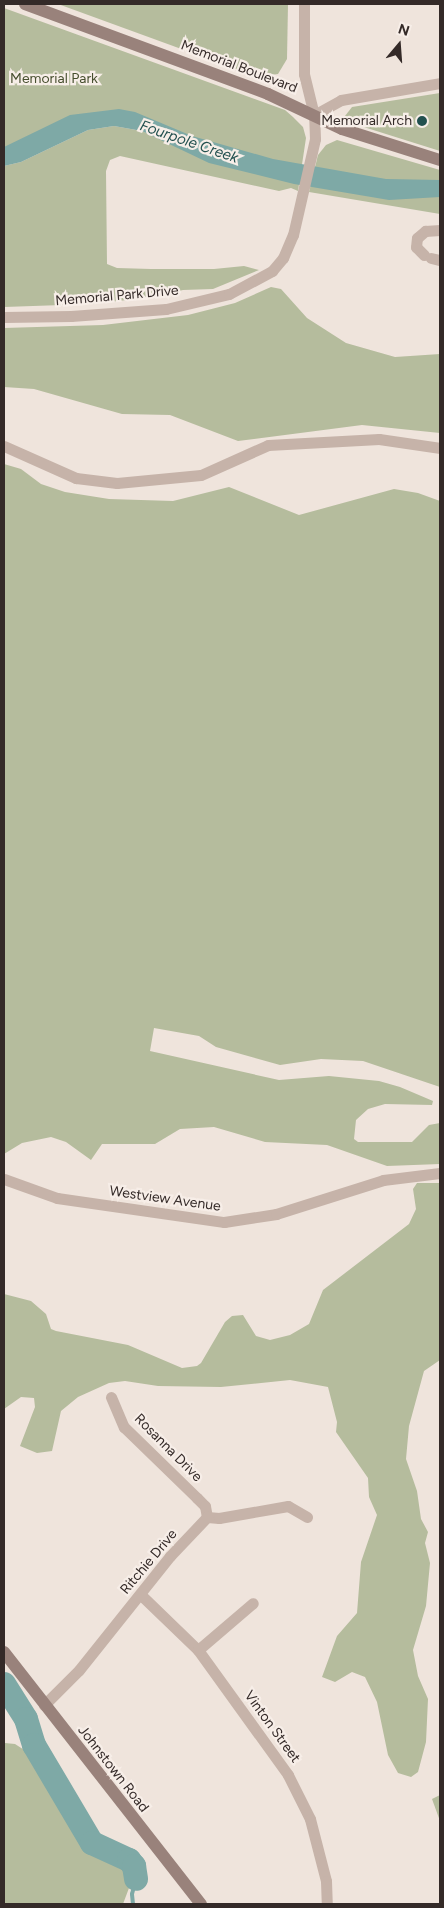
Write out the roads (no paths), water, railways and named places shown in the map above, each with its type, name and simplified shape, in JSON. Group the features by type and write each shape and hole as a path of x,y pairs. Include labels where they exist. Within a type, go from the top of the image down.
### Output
{"street":[{"name":"Memorial Boulevard","path":"25,4 268,94 353,133 440,160"},
{"name":"Memorial Park Drive","path":"4,317 71,316 166,308 206,300 248,286 272,271 283,258 293,235 315,139 314,115 304,74 304,4"},
{"path":"314,115 341,100 440,84"},
{"path":"432,258 416,248 417,238 425,231 440,230"},
{"path":"4,446 76,478 117,483 201,475 268,445 378,440 440,448"},
{"name":"Westview Avenue","path":"4,1179 57,1198 224,1222 276,1214 383,1180 440,1173"},
{"name":"Rosanna Drive","path":"111,1397 124,1427 205,1506 207,1517"},
{"path":"207,1517 219,1518 288,1506 308,1517"},
{"name":"Ritchie Drive","path":"44,1705 79,1670 141,1595 170,1556 207,1517"},
{"name":"Vinton Street","path":"141,1595 198,1650 300,1795 320,1851 328,1904"},
{"path":"198,1650 253,1603"},
{"name":"Johnstown Road","path":"4,1652 201,1904"}],"water":[{"name":"Fourpole Creek","path":"119,109 135,112 192,136 273,159 386,179 440,180 440,197 389,200 294,184 209,163 142,131 114,126 88,130 21,162 4,166 4,147 70,115"}],"waterway":[{"path":"4,1684 26,1719 34,1745 92,1843 129,1860 134,1866 136,1879"},
{"path":"133,1904 132,1894 136,1879"}],"place":[{"name":"Memorial Arch","path":"422,121"}],"park label":[{"name":"Memorial Park","path":"54,79"}]}
